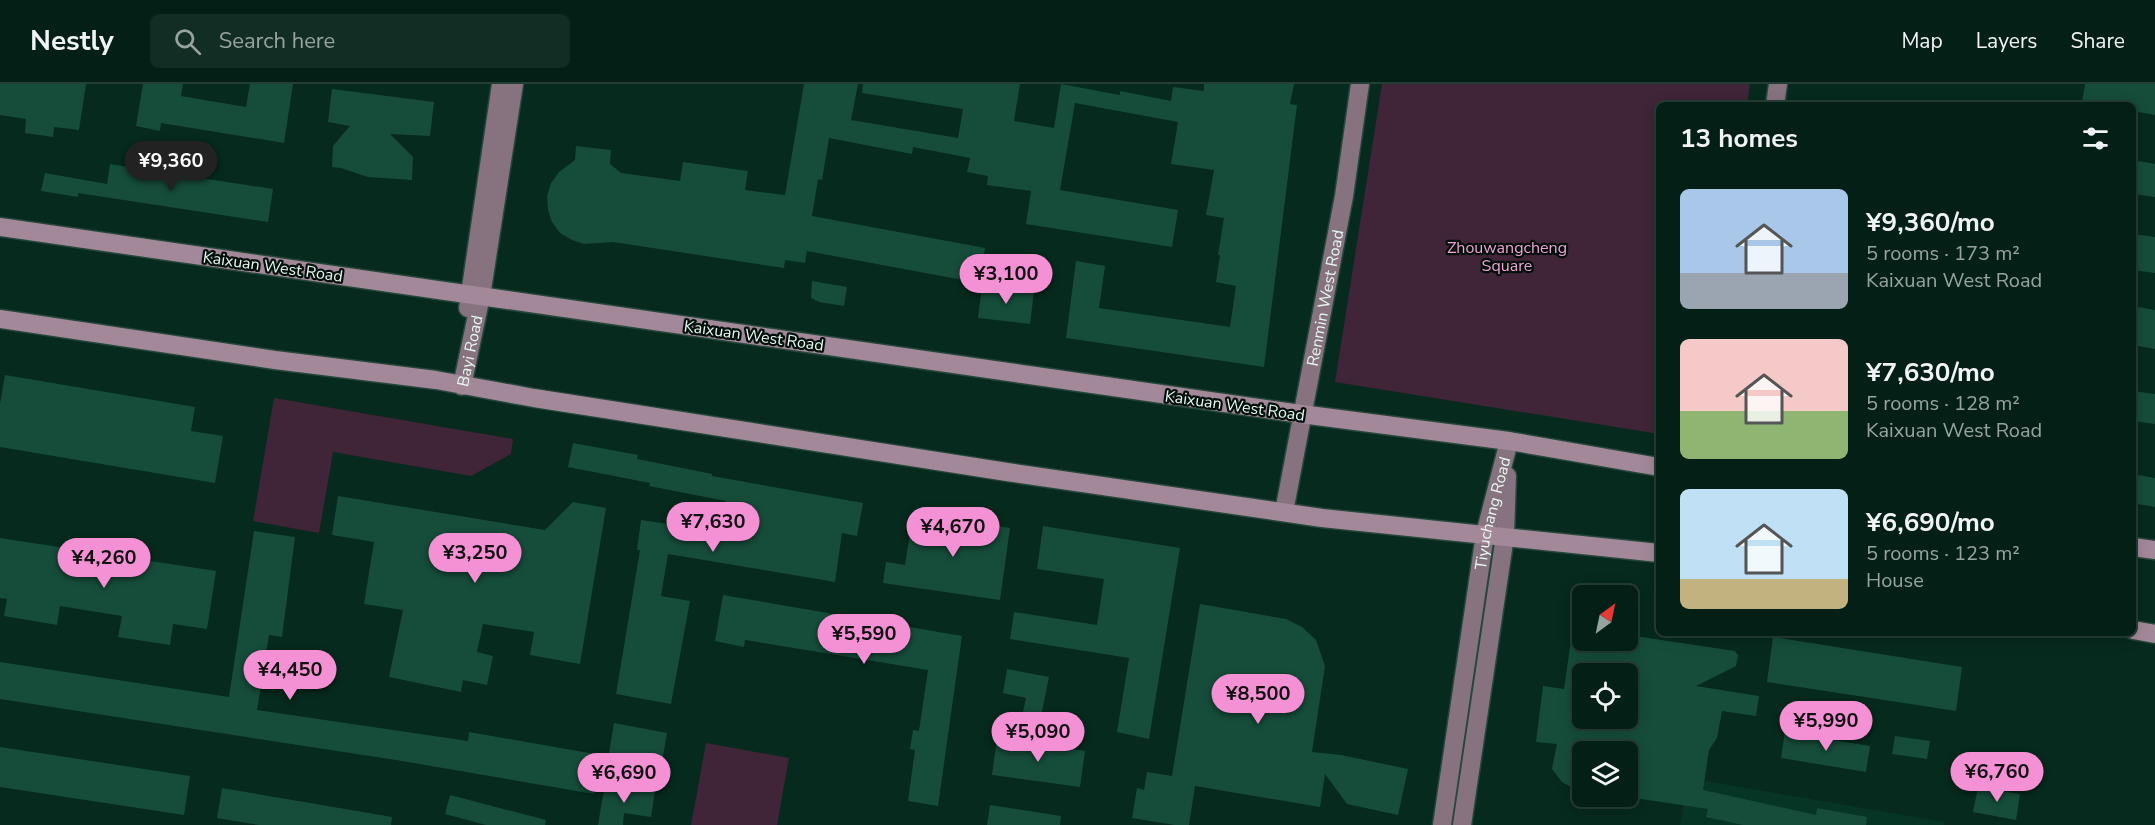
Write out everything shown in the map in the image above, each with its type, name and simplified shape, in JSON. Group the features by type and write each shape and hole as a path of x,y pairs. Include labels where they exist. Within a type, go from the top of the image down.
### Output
{"main road":[{"name":"Bayi Road","path":"462,386 501,84"},
{"name":"Bayi Road","path":"475,295 514,84"},
{"name":"Renmin West Road","path":"1284,512 1344,196 1360,84"},
{"path":"1775,102 1778,84"},
{"name":"Kaixuan West Road","path":"0,227 1301,414 1509,441 1656,466"},
{"path":"0,319 275,360 436,380 1007,472 1322,518 1656,553"},
{"name":"Tiyuchang Road","path":"1442,825 1485,534 1509,441"},
{"name":"Tiyuchang Road","path":"1462,825 1505,536 1509,441"},
{"path":"2136,547 2155,550"},
{"path":"2136,631 2155,634"}],"shaded area":[{"path":"1688,778 1944,822 1944,825 1680,825"}],"green space":[{"name":"Zhouwangcheng Square","path":"1382,84 1750,84 1747,102 1656,102 1656,434 1335,382"},
{"path":"274,398 513,439 511,454 471,476 333,452 319,533 253,521"},
{"path":"706,743 789,758 777,825 691,825"}],"building":[{"path":"0,84 86,84 79,130 54,127 53,137 25,133 26,119 0,115"},
{"path":"143,84 183,84 181,96 246,107 250,84 293,84 284,143 161,123 160,131 136,126"},
{"path":"804,84 858,84 851,120 958,138 963,109 862,93 863,84 1020,84 1014,121 1054,128 1061,84 1120,95 1120,91 1171,101 1173,87 1204,91 1204,84 1294,84 1290,104 1297,105 1264,367 1066,338 1076,261 1105,266 1099,308 1230,327 1236,286 1216,282 1224,218 1206,215 1214,170 1171,164 1178,122 1075,103 1060,190 1178,210 1172,247 1026,224 1031,191 987,185 988,176 967,172 970,158 913,147 912,154 829,138 822,180 818,179 812,216 985,248 979,283 807,251 805,263 785,260 784,268 613,242 584,244 560,233 552,222 547,196 551,183 559,172 575,160 576,146 611,150 610,164 621,173 680,181 683,162 748,171 745,190 785,195"},
{"path":"2085,84 2155,84 2155,115 2136,112 2136,102 2082,102"},
{"path":"332,89 434,102 430,136 390,134 413,157 412,180 368,177 332,167 333,146 350,126 328,122"},
{"path":"2136,161 2155,164 2155,197 2136,194"},
{"path":"110,164 273,189 268,222 78,193 78,197 41,191 45,173 107,184"},
{"path":"2136,234 2155,237 2155,273 2136,270"},
{"path":"812,281 847,287 844,306 819,302 811,298"},
{"path":"982,286 1034,292 1030,324 978,318"},
{"path":"2136,307 2155,310 2155,349 2136,346"},
{"path":"5,375 195,407 191,431 223,436 215,483 0,447 0,404"},
{"path":"2136,391 2155,394 2155,424 2136,421"},
{"path":"573,443 638,455 637,459 712,474 712,476 863,503 857,536 842,533 835,582 668,554 661,596 690,601 671,704 616,694 640,550 637,550 641,520 721,532 726,501 568,467"},
{"path":"2136,475 2155,478 2155,507 2136,504"},
{"path":"338,496 545,530 573,502 606,508 580,664 530,655 534,632 483,624 477,652 493,656 487,685 463,680 461,692 389,677 403,610 364,604 374,542 332,535"},
{"path":"913,514 1010,528 1000,600 883,583 886,562 905,565"},
{"path":"1043,526 1180,548 1149,739 1117,732 1129,658 1010,639 1014,612 1097,625 1104,579 1037,569"},
{"path":"254,531 295,537 282,637 269,635 257,710 468,741 469,732 600,755 594,794 396,760 0,699 0,662 229,697"},
{"path":"0,538 216,571 207,629 173,624 170,645 118,637 122,616 60,606 57,625 4,616 7,599 0,598"},
{"path":"723,595 962,636 938,806 908,801 915,750 910,749 913,730 919,731 928,670 745,640 744,647 715,641"},
{"path":"1200,604 1286,619 1302,627 1316,640 1325,666 1312,752 1341,755 1408,769 1398,815 1347,804 1325,774 1320,807 1195,786 1189,825 1132,818 1137,788 1144,790 1147,772 1172,776"},
{"path":"1638,636 1735,651 1738,656 1736,666 1696,686 1759,696 1756,716 1722,711 1717,738 1709,750 1703,790 1816,815 1817,808 1867,817 1866,825 1743,825 1706,817 1708,809 1638,798 1638,741 1572,741 1572,787 1562,782 1552,769 1557,744 1536,742 1543,686 1564,689 1571,640 1572,651 1638,651"},
{"path":"1773,637 1962,667 1956,711 1767,682"},
{"path":"1007,669 1049,677 1041,716 1023,712 1026,698 1003,693"},
{"path":"614,723 667,733 662,762 609,753"},
{"path":"1785,732 1870,746 1866,772 1781,758"},
{"path":"1895,736 1930,741 1927,759 1892,754"},
{"path":"997,738 1085,751 1080,787 992,775"},
{"path":"0,747 190,776 184,815 0,787"},
{"path":"605,783 655,791 651,817 624,813 623,825 598,825"},
{"path":"1978,787 2020,794 2016,820 1973,812"},
{"path":"222,788 392,817 391,825 259,825 217,818"},
{"path":"450,795 546,820 545,825 486,825 445,814"},
{"path":"990,805 1061,816 1060,825 987,825"}]}
